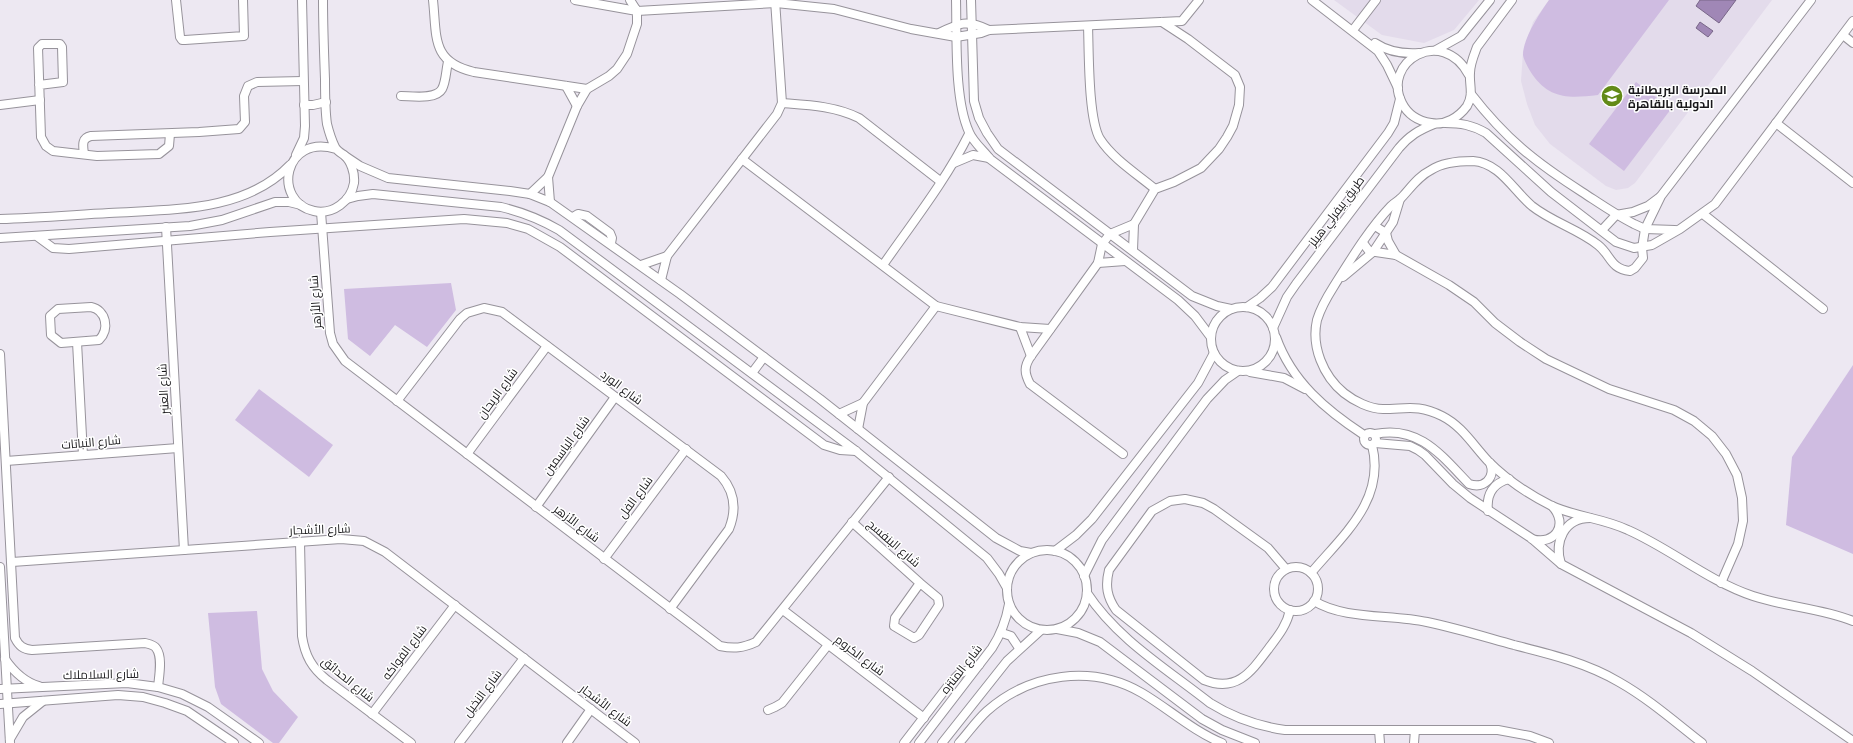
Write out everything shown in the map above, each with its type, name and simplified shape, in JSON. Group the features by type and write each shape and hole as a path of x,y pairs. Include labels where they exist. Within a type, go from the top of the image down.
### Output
{"street":[{"path":"176,0 180,36 182,40 185,40 244,36 242,0"},
{"path":"301,205 293,197 289,186 288,174 304,138 306,126 303,81 302,0"},
{"path":"323,0 327,125 336,149"},
{"path":"433,0 437,39 441,52 448,62 460,69 587,89"},
{"path":"575,0 637,11 776,1 834,9 911,28 956,37 973,35 989,30 1182,21 1199,0"},
{"path":"530,194 548,177 577,106 587,89 609,76 622,62 637,24 637,11 630,0"},
{"path":"956,0 956,37 959,88 963,116 969,134 990,159 1186,307 1210,336 1214,353 1224,365 1238,371 1247,371 1284,378 1306,389"},
{"path":"971,0 974,101 979,118 998,149 1192,296 1217,306 1231,309 1247,307 1263,314 1274,330 1282,353 1306,389 1329,410 1364,435 1364,443 1374,441 1410,446 1418,450 1426,455 1453,484 1488,511 1531,538 1561,564 1691,633 1752,671 1853,741"},
{"path":"1312,0 1384,48 1401,52 1424,52 1436,50 1447,52 1456,57 1464,65 1469,75 1471,94 1468,104 1462,112 1454,119 1445,123"},
{"path":"1319,0 1381,54 1398,88 1400,99 1405,109 1413,117 1423,122 1434,124 1461,123 1486,133 1551,192 1616,242 1634,248 1642,248 1660,241 1703,214 1715,204 1853,21"},
{"path":"1354,29 1376,0"},
{"path":"1436,50 1461,36 1490,0"},
{"path":"1469,75 1477,47 1512,0"},
{"path":"1811,0 1661,196 1645,229 1642,248 1643,258 1635,268 1630,271 1616,267 1598,245 1548,217 1532,206 1497,170 1476,161 1461,161 1444,164 1430,170 1418,179 1400,199 1391,206 1344,269 1323,302 1317,322 1316,342 1320,361 1330,379 1344,394 1361,404 1381,409 1402,407 1416,408 1442,416 1465,433 1490,463 1509,479 1530,494 1552,506 1611,522 1632,531 1721,583 1764,599 1837,615 1853,621"},
{"path":"661,280 667,256 777,114 782,103 776,1"},
{"path":"1182,21 1188,39"},
{"path":"1133,250 1134,224 1155,189 1174,182 1201,168 1219,149 1227,137 1233,126 1239,104 1240,86 1235,75 1188,39 1162,22"},
{"path":"939,33 957,24 972,23 989,30"},
{"path":"1088,26 1090,84 1097,130 1100,138 1110,150 1155,189"},
{"path":"1843,35 1853,42"},
{"path":"39,85 62,83 62,47 60,44 42,44 38,46 39,85 41,137 46,146 57,152 104,156 160,154 169,146 170,134"},
{"path":"1398,88 1400,76 1405,66 1413,57 1424,52"},
{"path":"400,96 434,95 440,93 444,86 448,62"},
{"path":"84,154 83,142 88,137 170,134 239,129 245,122 244,96 248,86 257,82 303,81"},
{"path":"566,86 577,106"},
{"path":"1471,94 1486,114 1517,145 1540,165 1561,179 1616,214 1645,229 1676,230"},
{"name":"طريق بيفرلي هيلز","path":"1247,307 1272,287 1388,133 1394,123 1400,99"},
{"path":"0,100 14,102"},
{"path":"0,104 40,100"},
{"path":"304,105 317,105 326,102"},
{"path":"782,103 832,108 846,111 859,118 940,181"},
{"path":"1776,123 1853,183"},
{"name":"طريق بيفرلي هيلز","path":"1274,330 1282,307 1296,284 1399,148 1408,137 1420,129 1434,124"},
{"path":"883,265 940,181 954,163 969,134"},
{"path":"0,219 177,209 223,202 269,183 304,150 314,146 325,146 336,149 360,166 388,178 530,194 550,202 641,264 839,414 996,538 1020,550 1031,553"},
{"path":"990,159 998,149"},
{"path":"954,163 973,155 980,155 990,159"},
{"path":"0,238 38,237 190,226 222,220 275,202 289,202 321,212 336,208 347,199 354,182 354,172 346,156"},
{"path":"742,159 936,306 1020,327 1050,329"},
{"path":"548,177 550,202"},
{"path":"1551,192 1561,179"},
{"path":"347,199 373,194 500,207 521,211 541,219 559,230 752,373 889,477 989,560 1007,588"},
{"path":"1602,230 1616,214 1633,212 1643,208 1661,196"},
{"path":"1334,286 1346,273 1373,252 1386,233 1397,211 1400,199"},
{"name":"شارع الأزهر","path":"321,212 330,334 333,344 345,361 720,646 732,649 745,647 756,642 889,477"},
{"path":"0,213 16,219"},
{"path":"1703,214 1823,309"},
{"path":"38,237 53,248 60,249 322,228 464,219 507,223 528,229 547,238 560,247 824,445 840,450 856,451"},
{"path":"1123,454 1030,384 1026,377 1025,369 1031,356 1098,263 1102,244 1110,234 1134,224"},
{"path":"1376,226 1386,233 1388,241 1396,255"},
{"name":"شارع العنبر","path":"166,228 184,550"},
{"path":"1363,243 1366,249 1373,252 1396,255 1449,285 1474,302 1495,323 1546,359 1609,389 1674,410 1694,421 1712,436 1726,454 1737,475 1742,498 1743,521 1738,544 1721,583"},
{"path":"641,264 667,256"},
{"path":"1098,263 1125,261"},
{"path":"858,429 863,404 936,306"},
{"path":"91,307 100,310 104,314 105,330 102,337 99,340 77,342 61,343 51,335 50,316 52,313 58,309 91,307"},
{"name":"شارع الورد","path":"397,401 460,319 475,309 484,308 502,312 686,449 726,481 733,498 734,508 729,529 670,609"},
{"path":"1210,336 1212,328 1217,320 1223,313 1231,309"},
{"path":"1020,327 1031,356"},
{"path":"1247,371 1257,368 1266,362 1272,353 1275,343 1274,330"},
{"path":"77,342 83,455"},
{"name":"شارع الريحان","path":"467,454 547,346"},
{"path":"1055,551 1076,535 1092,519 1191,392 1204,373 1214,353"},
{"path":"0,354 15,638 19,645 25,649 32,650 145,644 153,645 157,649 159,656 158,687"},
{"path":"752,373 764,357"},
{"path":"1084,576 1102,540 1207,399 1225,380 1238,371"},
{"name":"شارع الياسمين","path":"536,507 615,397"},
{"path":"839,414 863,404"},
{"path":"1374,441 1388,432 1412,436 1433,448 1469,484 1475,486 1490,485 1509,479"},
{"path":"1311,573 1355,521 1367,503 1371,493 1375,472 1374,441"},
{"name":"شارع النباتات","path":"6,461 178,448"},
{"name":"شارع الفل","path":"604,559 686,449"},
{"path":"1488,511 1487,503 1492,469 1490,463"},
{"path":"1286,569 1268,548 1212,508 1193,500 1177,500 1164,504 1152,511 1109,570 1106,580 1110,602 1116,610 1204,680 1218,684 1236,682 1251,672 1284,628 1290,610"},
{"path":"1552,506 1560,518 1558,550 1561,564"},
{"path":"1531,538 1538,541 1546,540 1577,521 1586,518 1595,518"},
{"name":"شارع البنفسج","path":"852,522 920,582 938,598 939,605 919,635 914,638 894,626 894,620 920,582"},
{"name":"شارع الأشجار","path":"12,562 353,539 375,546 455,605 635,743"},
{"name":"شارع الحدائق","path":"300,542 302,636 304,649 309,661 317,672 411,743"},
{"path":"1043,550 1055,551 1073,560 1084,576 1087,593 1085,603 1077,616 1066,626 1056,629 1041,630 1028,625 1017,616 1009,604 1007,588 1008,579 1014,567 1031,553 1043,550"},
{"path":"0,566 5,659 3,703 10,741"},
{"path":"1299,567 1311,573 1318,584 1318,590 1314,601 1306,609 1301,611 1290,610 1279,604 1274,592 1276,578 1286,569 1299,567"},
{"path":"1087,593 1098,610 1122,634 1210,703 1238,718 1258,725 1285,730 1498,730 1530,736 1550,743"},
{"path":"1314,601 1328,608 1342,612 1407,618 1439,624 1582,664 1619,681 1702,743"},
{"name":"شارع المنتزه","path":"919,743 980,665 1002,633 1007,619 1009,604"},
{"name":"شارع الفواكه","path":"372,714 455,605"},
{"name":"شارع الكروم","path":"783,610 924,718"},
{"path":"3,617 13,617"},
{"path":"1056,629 1078,633 1100,642 1202,719 1222,730 1255,743"},
{"path":"942,743 1007,660 1041,630"},
{"path":"1002,633 1011,636 1019,648"},
{"path":"768,710 782,702 828,644"},
{"name":"شارع النخيل","path":"459,743 524,658"},
{"path":"5,659 10,667 25,680 47,687 52,700"},
{"path":"904,743 959,674 980,665"},
{"path":"959,743 986,712 1003,699 1034,682 1058,677 1088,676 1125,684 1141,692 1222,743"},
{"name":"شارع السلاملاك","path":"3,689 127,683 158,687 182,694 208,706 259,743"},
{"name":"شارع السلاملاك","path":"3,703 118,695 143,697 187,711 234,743"},
{"path":"10,741 23,717 43,701"},
{"path":"1176,715 1183,706"},
{"path":"567,743 591,709"},
{"path":"1379,730 1380,743"},
{"path":"1414,743 1415,730"}],"shaded area":[{"path":"1334,0 1479,0 1454,30 1424,43 1382,35"},
{"name":"المدرسة البريطانية الدولية بالقاهرة","path":"1549,0 1772,0 1635,183 1628,188 1616,190 1606,186 1550,144 1535,125 1527,104 1521,81 1523,52 1533,22"},
{"path":"1549,0 1669,0 1598,95 1570,97 1553,93 1546,89 1532,74 1523,55 1529,34"},
{"path":"1700,0 1736,0 1719,23 1696,6"},
{"path":"1700,22 1713,31 1708,37 1696,28"},
{"path":"1636,82 1671,109 1624,171 1589,144"},
{"path":"451,283 456,310 427,347 395,325 370,356 348,339 344,289"},
{"path":"1853,365 1853,554 1786,525 1792,457"},
{"path":"259,389 333,445 309,477 235,420"},
{"path":"257,611 262,669 273,691 298,717 279,743 273,743 221,704 215,687 208,613"}],"place":[{"name":"المدرسة البريطانية الدولية بالقاهرة","path":"1612,96"}]}
